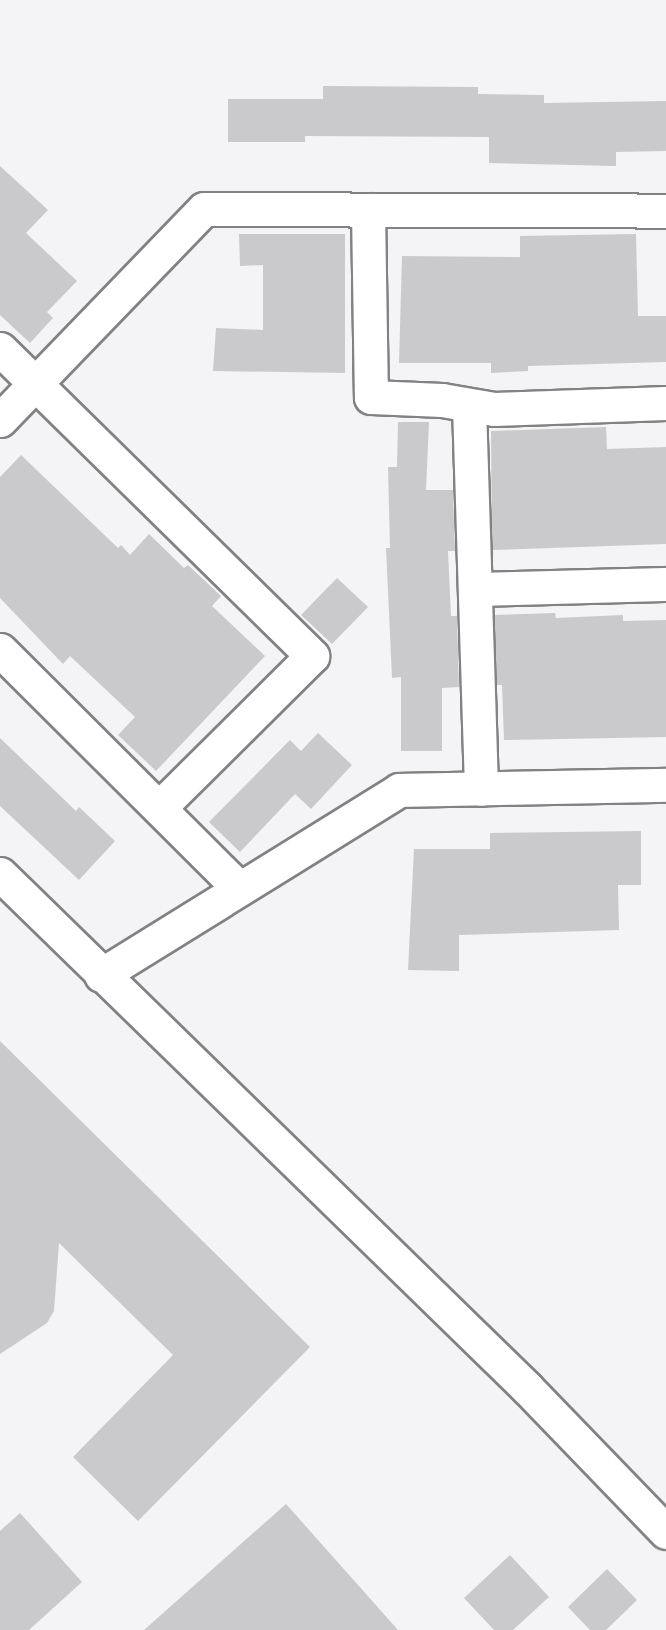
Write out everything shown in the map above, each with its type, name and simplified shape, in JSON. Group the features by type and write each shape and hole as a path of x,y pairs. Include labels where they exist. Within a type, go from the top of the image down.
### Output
{"street":[{"path":"0,420 204,209 666,211"},
{"path":"368,210 371,397 442,400 469,406 666,403"},
{"path":"0,349 312,656 160,807"},
{"path":"469,406 481,789"},
{"path":"475,589 666,584"},
{"path":"0,650 239,888"},
{"path":"101,975 399,790 666,785"},
{"path":"0,874 527,1388 666,1532"}],"building":[{"path":"323,86 478,87 478,94 544,95 544,103 666,101 666,151 616,152 616,166 489,163 489,137 305,136 305,142 228,142 228,99 323,99"},
{"path":"0,166 48,210 26,233 77,281 47,312 53,318 30,343 0,315"},
{"path":"239,234 345,234 345,373 213,371 216,328 263,330 263,265 240,266"},
{"path":"636,234 638,316 666,316 666,362 528,366 528,371 491,373 491,363 399,363 402,256 520,257 520,236"},
{"path":"398,422 429,422 426,490 453,490 455,551 448,551 451,616 457,616 459,687 442,688 442,751 401,751 401,677 392,678 386,548 390,548 388,467 397,467"},
{"path":"606,427 607,449 666,447 666,544 492,550 491,431"},
{"path":"21,455 118,548 121,545 130,555 149,534 184,568 188,565 221,596 212,606 265,656 156,771 118,735 135,717 70,656 63,664 0,598 0,477"},
{"path":"337,578 368,607 332,644 301,615"},
{"path":"555,613 556,618 623,615 623,621 666,620 666,737 504,740 502,685 497,685 494,615"},
{"path":"318,733 352,765 311,809 295,794 240,852 209,822 290,740 301,751"},
{"path":"0,738 76,811 79,807 115,841 79,880 0,806"},
{"path":"641,831 641,885 618,885 619,930 459,935 459,971 408,970 414,849 490,849 490,833"},
{"path":"0,1041 310,1347 138,1521 73,1457 173,1355 59,1243 54,1311 47,1323 0,1354"},
{"path":"286,1504 398,1630 144,1630"},
{"path":"20,1513 82,1582 29,1630 0,1630 0,1531"},
{"path":"510,1555 549,1597 513,1630 494,1630 464,1598"},
{"path":"607,1569 637,1600 606,1630 590,1630 568,1607"}]}
